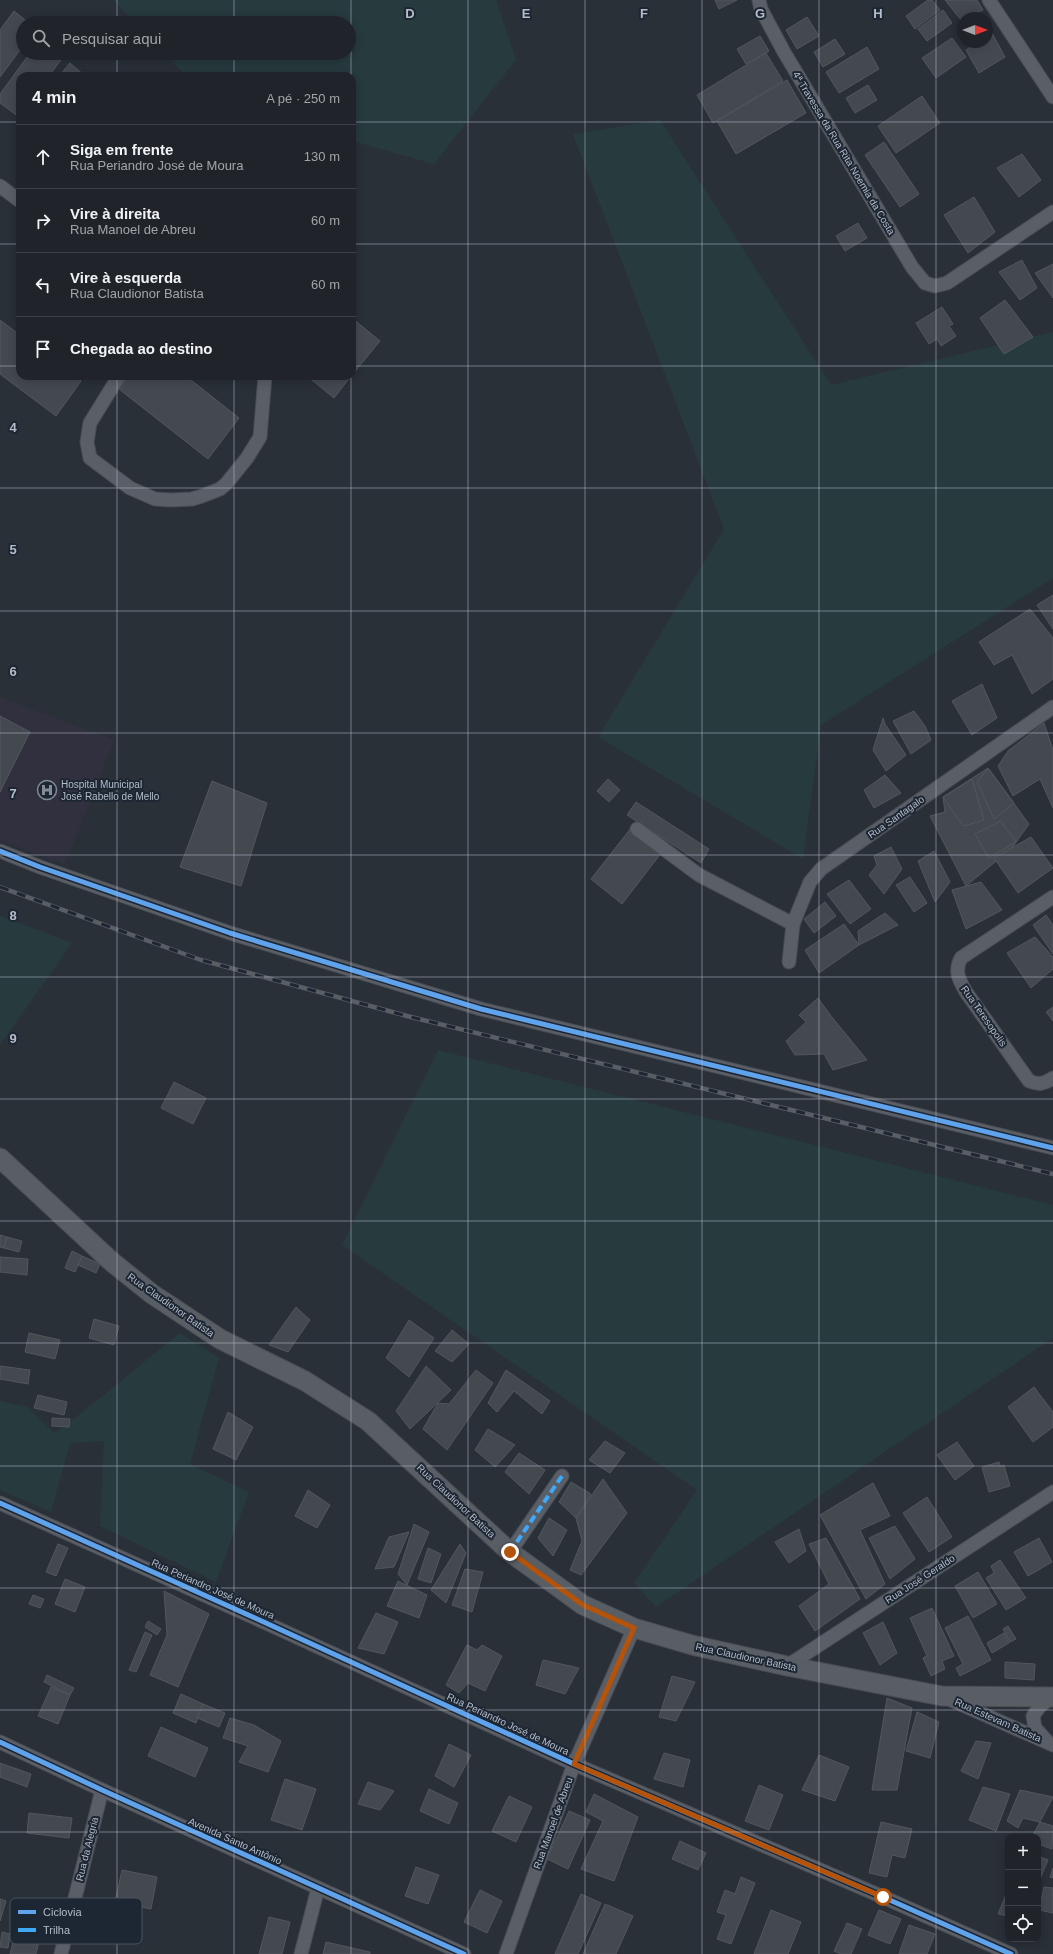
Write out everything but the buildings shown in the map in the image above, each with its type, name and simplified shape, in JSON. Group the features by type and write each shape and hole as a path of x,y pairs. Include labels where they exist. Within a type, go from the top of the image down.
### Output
{"main road":[{"name":"Rua Claudionor Batista","path":"0,1158 106,1257 152,1294 220,1339 305,1381 368,1420 510,1552 583,1605 634,1628 692,1645 787,1666 942,1696 1053,1697"}],"street":[{"name":"4ª Travessa da Rua Rita Noemia da Costa","path":"759,0 761,9 784,52 912,267 925,283 935,286 947,283 1053,212"},
{"path":"989,0 1053,97"},
{"path":"0,186 16,198"},
{"path":"117,380 90,423 86,442 90,458 130,488 144,495 171,500 202,496 220,489 226,484 247,458 260,437 265,380"},
{"name":"Rua Santagalo","path":"789,962 793,924 810,882 821,869 1053,707"},
{"path":"637,829 699,875 793,924"},
{"path":"0,851 40,867 230,933 481,1009 1053,1148"},
{"name":"Rua Teresopolis","path":"1053,897 961,958 957,966 958,979 966,992 1029,1081 1037,1084 1045,1083 1053,1078"},
{"path":"510,1552 562,1476"},
{"name":"Rua José Geraldo","path":"787,1666 1053,1492"},
{"name":"Rua Periandro José de Moura","path":"0,1503 574,1764 883,1897 1011,1954"},
{"name":"Rua Manoel de Abreu","path":"506,1954 574,1764 634,1628"},
{"name":"Rua Estevam Batista","path":"942,1696 1052,1744"},
{"path":"1052,1744 1038,1734 1033,1722 1036,1711 1053,1697"},
{"name":"Avenida Santo Antônio","path":"0,1742 102,1790 464,1954"},
{"name":"Rua da Alegria","path":"75,1898 102,1790"},
{"path":"301,1954 318,1888"},
{"name":"Rua da Alegria","path":"61,1954 64,1944"}],"shaded area":[{"name":"Hospital Municipal José Rabello de Mello","path":"0,697 114,740 65,865 0,840"}],"green space":[{"path":"113,0 496,0 516,60 434,164 356,142 356,72 182,72 171,60 356,60 356,16 128,16"},
{"path":"660,120 831,385 1053,332 1053,578 821,725 803,859 598,737 724,529 573,134"},
{"path":"0,916 72,943 0,1045"},
{"path":"438,1050 1053,1205 1053,1338 656,1607 634,1583 697,1490 342,1245"},
{"path":"180,1333 219,1358 190,1464 249,1492 216,1582 100,1526 104,1441 70,1443 51,1512 0,1490 0,1401 27,1407 54,1433 74,1419"}],"railway":[{"path":"0,887 201,960 407,1016 1053,1174"}],"marked path":[{"path":"510,1552 562,1476"}],"cycle path":[{"path":"0,851 40,867 230,933 481,1009 1053,1148"},
{"path":"0,1503 574,1764 883,1897 1011,1954"},
{"path":"0,1742 102,1790 464,1954"}],"place":[{"name":"Hospital Municipal José Rabello de Mello","path":"47,790"}],"route":[{"path":"510,1552 583,1605 634,1628 574,1764 883,1897"}]}
